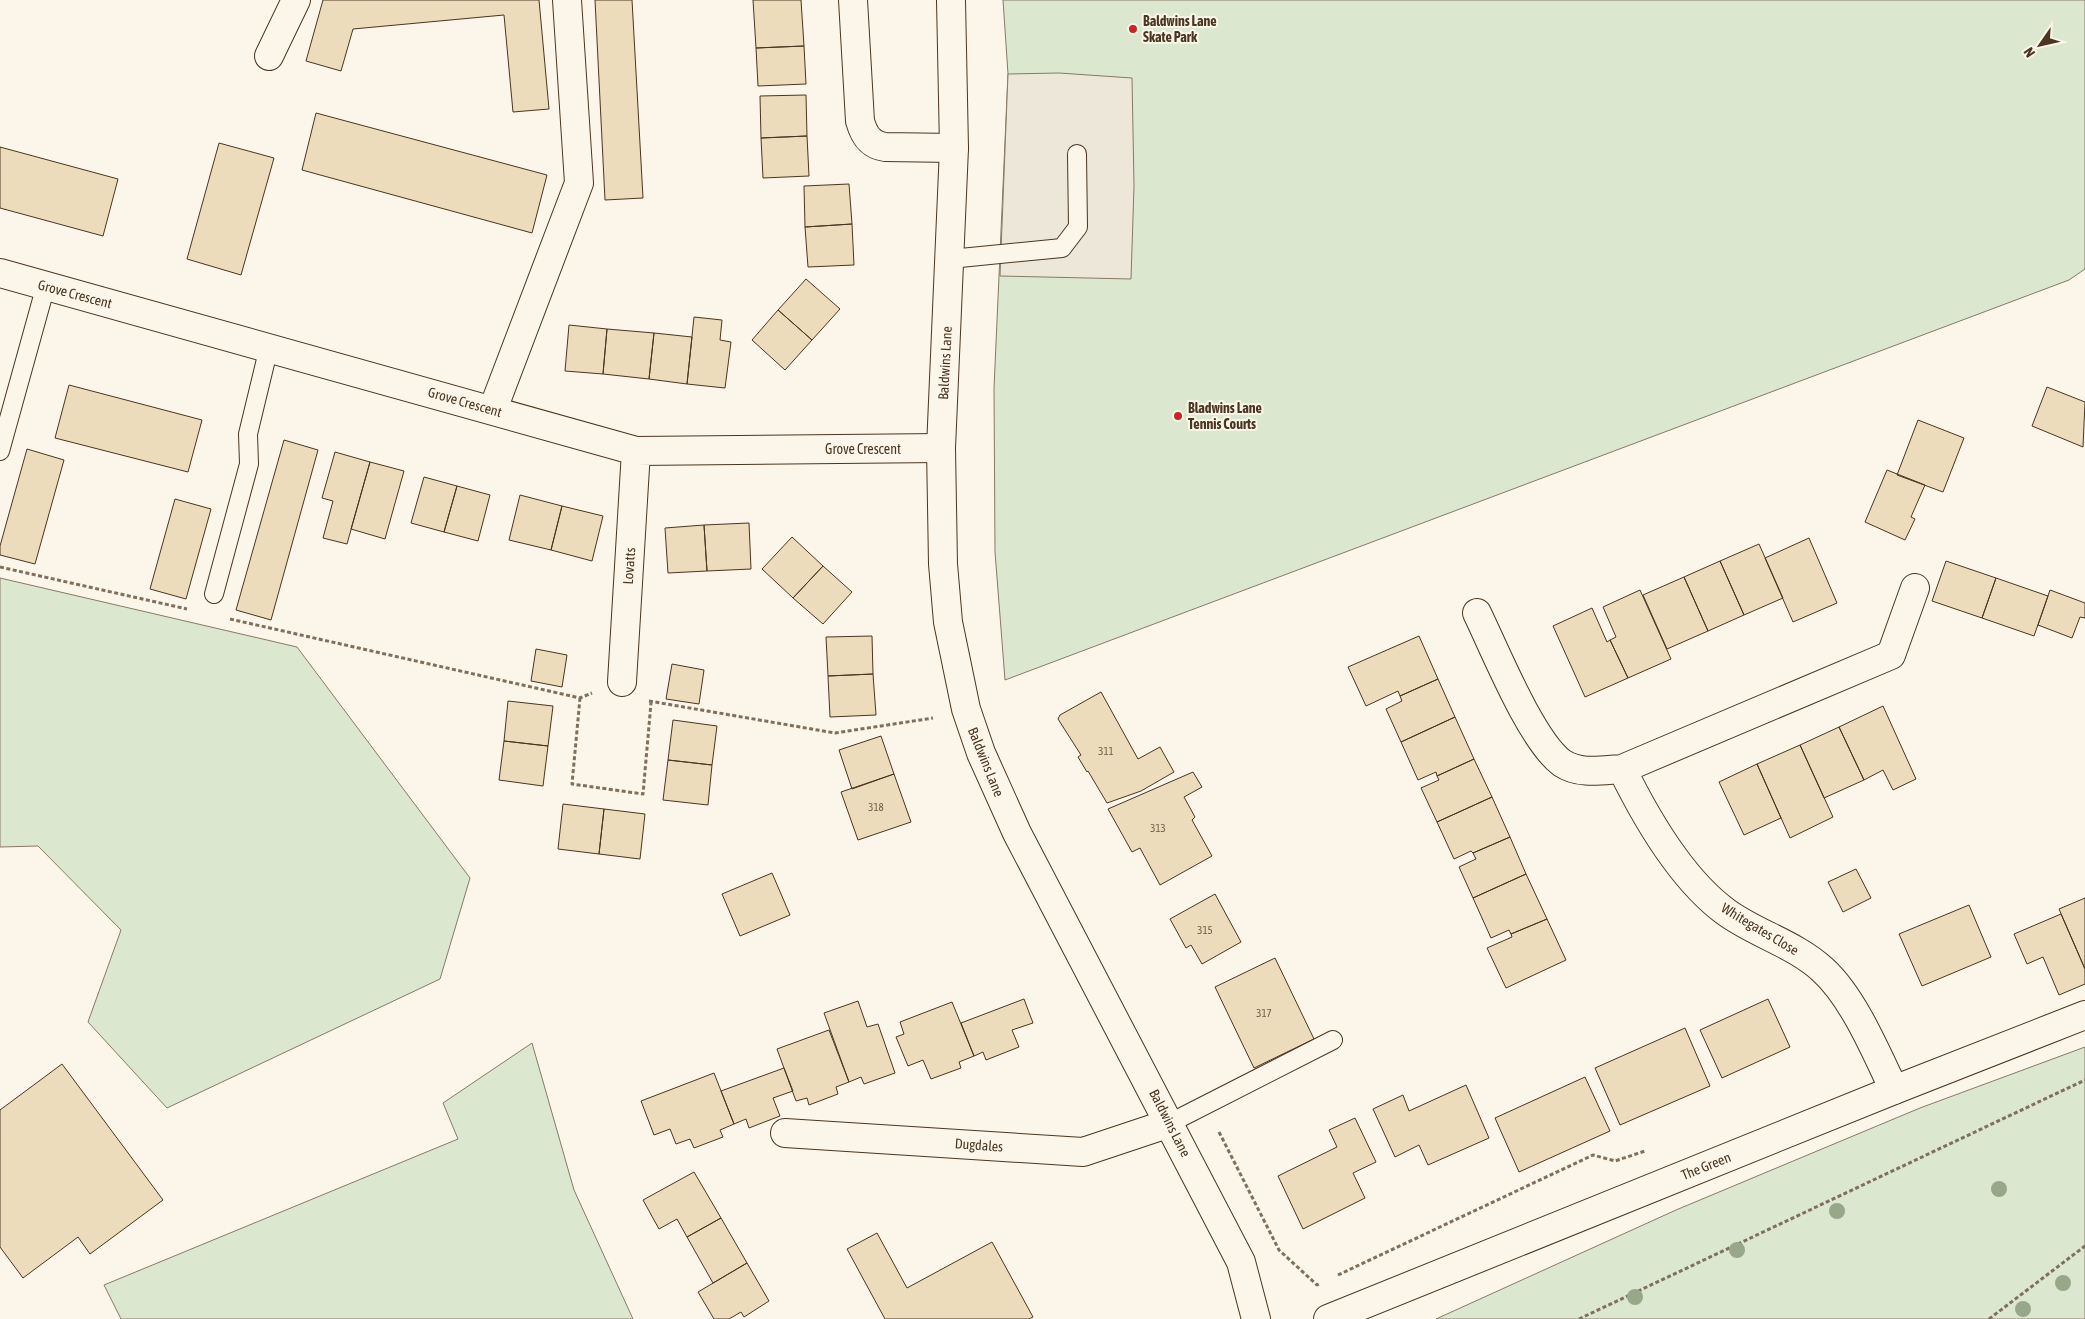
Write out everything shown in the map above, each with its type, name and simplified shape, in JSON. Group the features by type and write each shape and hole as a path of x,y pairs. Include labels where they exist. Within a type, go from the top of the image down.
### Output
{"street":[{"path":"269,56 296,0"},
{"path":"494,410 579,183 567,0"},
{"path":"853,0 860,121 866,136 877,146 885,148 954,148"},
{"name":"Baldwins Lane","path":"951,0 954,148 941,448 943,564 948,622 966,709 981,753 1017,833 1241,1262 1256,1319"},
{"name":"Grove Crescent","path":"0,273 636,451 941,448"},
{"name":"Lovatts","path":"622,682 636,451"},
{"path":"1477,613 1529,720 1547,747 1563,763 1586,771 1622,769 1891,655 1915,588"},
{"name":"Whitegates Close","path":"1622,769 1641,808 1667,848 1700,888 1725,912 1801,953 1824,970 1845,997 1866,1033 1894,1090"},
{"name":"The Green","path":"1328,1319 1894,1090 2085,1015"},
{"name":"Dugdales","path":"785,1133 1083,1152 1170,1123"}],"lane":[{"path":"950,259 1062,248 1078,227 1077,154"},
{"path":"0,451 46,285"},
{"path":"214,594 249,464 248,434 269,348"},
{"path":"1170,1123 1333,1040"}],"path":[{"path":"0,567 191,610"},
{"path":"220,616 580,698 622,682 652,703 690,707 835,733 936,717 966,709"},
{"path":"580,698 572,784 643,794 652,703"},
{"path":"1579,1319 2085,1080"},
{"path":"1205,1104 1278,1250 1318,1285 1326,1280"},
{"path":"1335,1276 1593,1155 1615,1161 1651,1148"},
{"path":"1989,1319 2085,1246"}],"green space":[{"path":"1003,0 2085,0 2085,269 2069,280 1005,680 995,552 994,388 1008,74"},
{"path":"0,578 297,647 470,878 440,979 167,1108 88,1022 121,930 38,846 0,847"},
{"path":"532,1043 574,1190 633,1319 121,1319 104,1285 458,1139 443,1103"},
{"path":"2085,1047 2085,1319 1436,1319 1676,1210 1920,1108"}],"shaded area":[{"path":"1059,73 1132,78 1134,186 1131,279 1000,276 1008,74"}],"building":[{"path":"323,0 539,0 549,109 513,112 504,15 353,29 341,71 306,61"},
{"path":"595,0 632,0 643,198 605,200"},
{"path":"753,0 801,0 804,46 756,48"},
{"path":"804,46 806,84 758,86 756,48"},
{"path":"806,95 807,136 761,138 760,96"},
{"path":"316,113 547,175 532,233 302,170"},
{"path":"807,136 809,176 763,178 761,138"},
{"path":"219,143 274,158 241,275 187,259"},
{"path":"0,147 118,179 103,236 0,208"},
{"path":"849,184 852,224 805,227 804,186"},
{"path":"852,224 854,265 808,267 805,227"},
{"path":"806,279 840,309 812,340 778,310"},
{"path":"778,310 812,340 785,370 752,340"},
{"path":"694,317 722,320 720,340 731,342 725,388 687,384"},
{"path":"569,325 607,329 603,374 565,371"},
{"path":"607,329 654,333 649,379 603,374"},
{"path":"654,333 692,337 687,384 649,379"},
{"path":"69,385 202,420 188,472 55,438"},
{"path":"2047,387 2085,402 2083,447 2032,426"},
{"path":"1918,420 1964,438 1943,492 1897,475"},
{"path":"284,440 318,450 271,620 236,610"},
{"path":"27,449 64,460 35,564 0,555 0,546"},
{"path":"335,452 370,462 347,544 323,538 333,501 322,498"},
{"path":"370,462 404,471 385,539 351,529"},
{"path":"1887,470 1925,485 1911,517 1915,519 1905,540 1865,522"},
{"path":"424,477 457,486 444,532 411,523"},
{"path":"457,486 490,495 478,541 444,532"},
{"path":"520,495 562,506 551,550 509,540"},
{"path":"175,499 211,509 186,599 150,589"},
{"path":"562,506 603,516 592,561 551,550"},
{"path":"749,523 751,569 707,571 704,525"},
{"path":"704,525 707,571 668,573 665,528"},
{"path":"792,537 823,566 793,598 762,569"},
{"path":"1809,538 1837,603 1793,622 1765,558"},
{"path":"1759,544 1783,598 1744,615 1720,561"},
{"path":"1720,561 1744,615 1708,631 1684,577"},
{"path":"1946,561 1996,578 1982,618 1932,601"},
{"path":"823,566 852,592 823,624 793,598"},
{"path":"1684,577 1708,631 1667,649 1643,595"},
{"path":"1996,578 2048,596 2034,636 1982,618"},
{"path":"1640,590 1671,659 1628,678 1610,640 1616,637 1603,607"},
{"path":"2050,590 2085,603 2085,618 2080,617 2072,638 2038,625"},
{"path":"1592,608 1607,642 1610,640 1628,678 1585,697 1553,626"},
{"path":"872,636 873,674 828,676 826,637"},
{"path":"1419,636 1438,679 1400,696 1398,691 1366,706 1348,667"},
{"path":"536,649 567,655 562,687 531,681"},
{"path":"672,664 704,670 699,704 666,699"},
{"path":"873,674 876,715 830,717 828,676"},
{"path":"1438,679 1455,717 1401,742 1386,709 1402,701 1400,696"},
{"path":"1101,692 1138,759 1160,747 1174,772 1141,791 1107,803 1078,757 1081,755 1058,719 1060,715"},
{"path":"508,701 553,706 548,746 504,741"},
{"path":"1883,706 1916,779 1893,790 1883,770 1864,780 1839,727"},
{"path":"1455,717 1474,759 1437,776 1436,772 1418,780 1401,742"},
{"path":"673,720 717,726 712,765 668,760"},
{"path":"1839,727 1864,780 1824,798 1800,745"},
{"path":"881,736 894,774 852,789 839,750"},
{"path":"504,741 548,746 543,786 499,780"},
{"path":"1800,745 1833,817 1790,838 1757,764"},
{"path":"1474,759 1492,797 1437,822 1421,788 1439,780 1437,776"},
{"path":"668,760 712,765 708,805 663,800"},
{"path":"1757,764 1781,818 1744,835 1719,782"},
{"path":"1193,772 1202,787 1184,797 1195,817 1192,820 1212,856 1160,885 1140,848 1132,852 1108,809"},
{"path":"894,774 911,822 858,840 841,792"},
{"path":"1492,797 1510,837 1454,859 1437,822"},
{"path":"563,804 604,809 599,854 558,849"},
{"path":"604,809 645,814 640,859 599,854"},
{"path":"1510,837 1526,874 1473,898 1459,867 1476,859 1473,853"},
{"path":"1856,869 1871,898 1843,912 1828,882"},
{"path":"772,873 790,915 740,936 722,894"},
{"path":"1526,874 1547,919 1511,934 1509,930 1491,938 1473,898"},
{"path":"1215,894 1241,942 1202,964 1191,945 1186,948 1170,919"},
{"path":"2085,898 2085,969 2059,909"},
{"path":"1969,905 1991,957 1922,986 1899,934"},
{"path":"2061,914 2085,969 2085,984 2059,995 2043,957 2027,964 2014,934"},
{"path":"1547,919 1566,960 1506,988 1487,948 1512,937 1511,934"},
{"path":"1275,958 1314,1039 1254,1068 1215,987"},
{"path":"1024,999 1033,1023 1012,1030 1019,1047 986,1060 983,1052 974,1056 961,1023"},
{"path":"1768,999 1790,1047 1722,1078 1700,1030"},
{"path":"858,1001 867,1027 878,1024 895,1073 864,1084 861,1077 849,1082 824,1013"},
{"path":"952,1002 974,1056 959,1062 961,1068 931,1079 923,1060 908,1066 896,1037 904,1034 900,1022"},
{"path":"1685,1028 1710,1086 1620,1125 1595,1068"},
{"path":"829,1030 849,1082 836,1087 838,1094 809,1105 807,1098 796,1101 777,1049"},
{"path":"62,1064 163,1200 90,1254 78,1237 23,1278 0,1247 0,1110"},
{"path":"784,1068 793,1091 773,1098 780,1116 749,1128 746,1119 734,1124 721,1091"},
{"path":"714,1073 734,1124 720,1130 723,1137 694,1148 690,1139 676,1144 670,1129 654,1135 641,1101"},
{"path":"1585,1077 1610,1131 1519,1172 1495,1118"},
{"path":"1466,1085 1489,1138 1428,1165 1419,1145 1395,1157 1373,1109 1403,1095 1409,1111"},
{"path":"1355,1118 1376,1162 1353,1173 1365,1198 1303,1229 1278,1176 1337,1147 1329,1130"},
{"path":"694,1172 721,1218 687,1237 677,1219 659,1229 643,1200"},
{"path":"721,1218 747,1263 713,1283 687,1237"},
{"path":"877,1233 907,1288 992,1242 1033,1317 1029,1319 885,1319 847,1249"},
{"path":"747,1263 769,1301 744,1317 741,1312 729,1319 714,1319 698,1292"}],"place":[{"name":"Baldwins Lane Skate Park","path":"1133,29"},
{"name":"Bladwins Lane Tennis Courts","path":"1178,416"}]}
